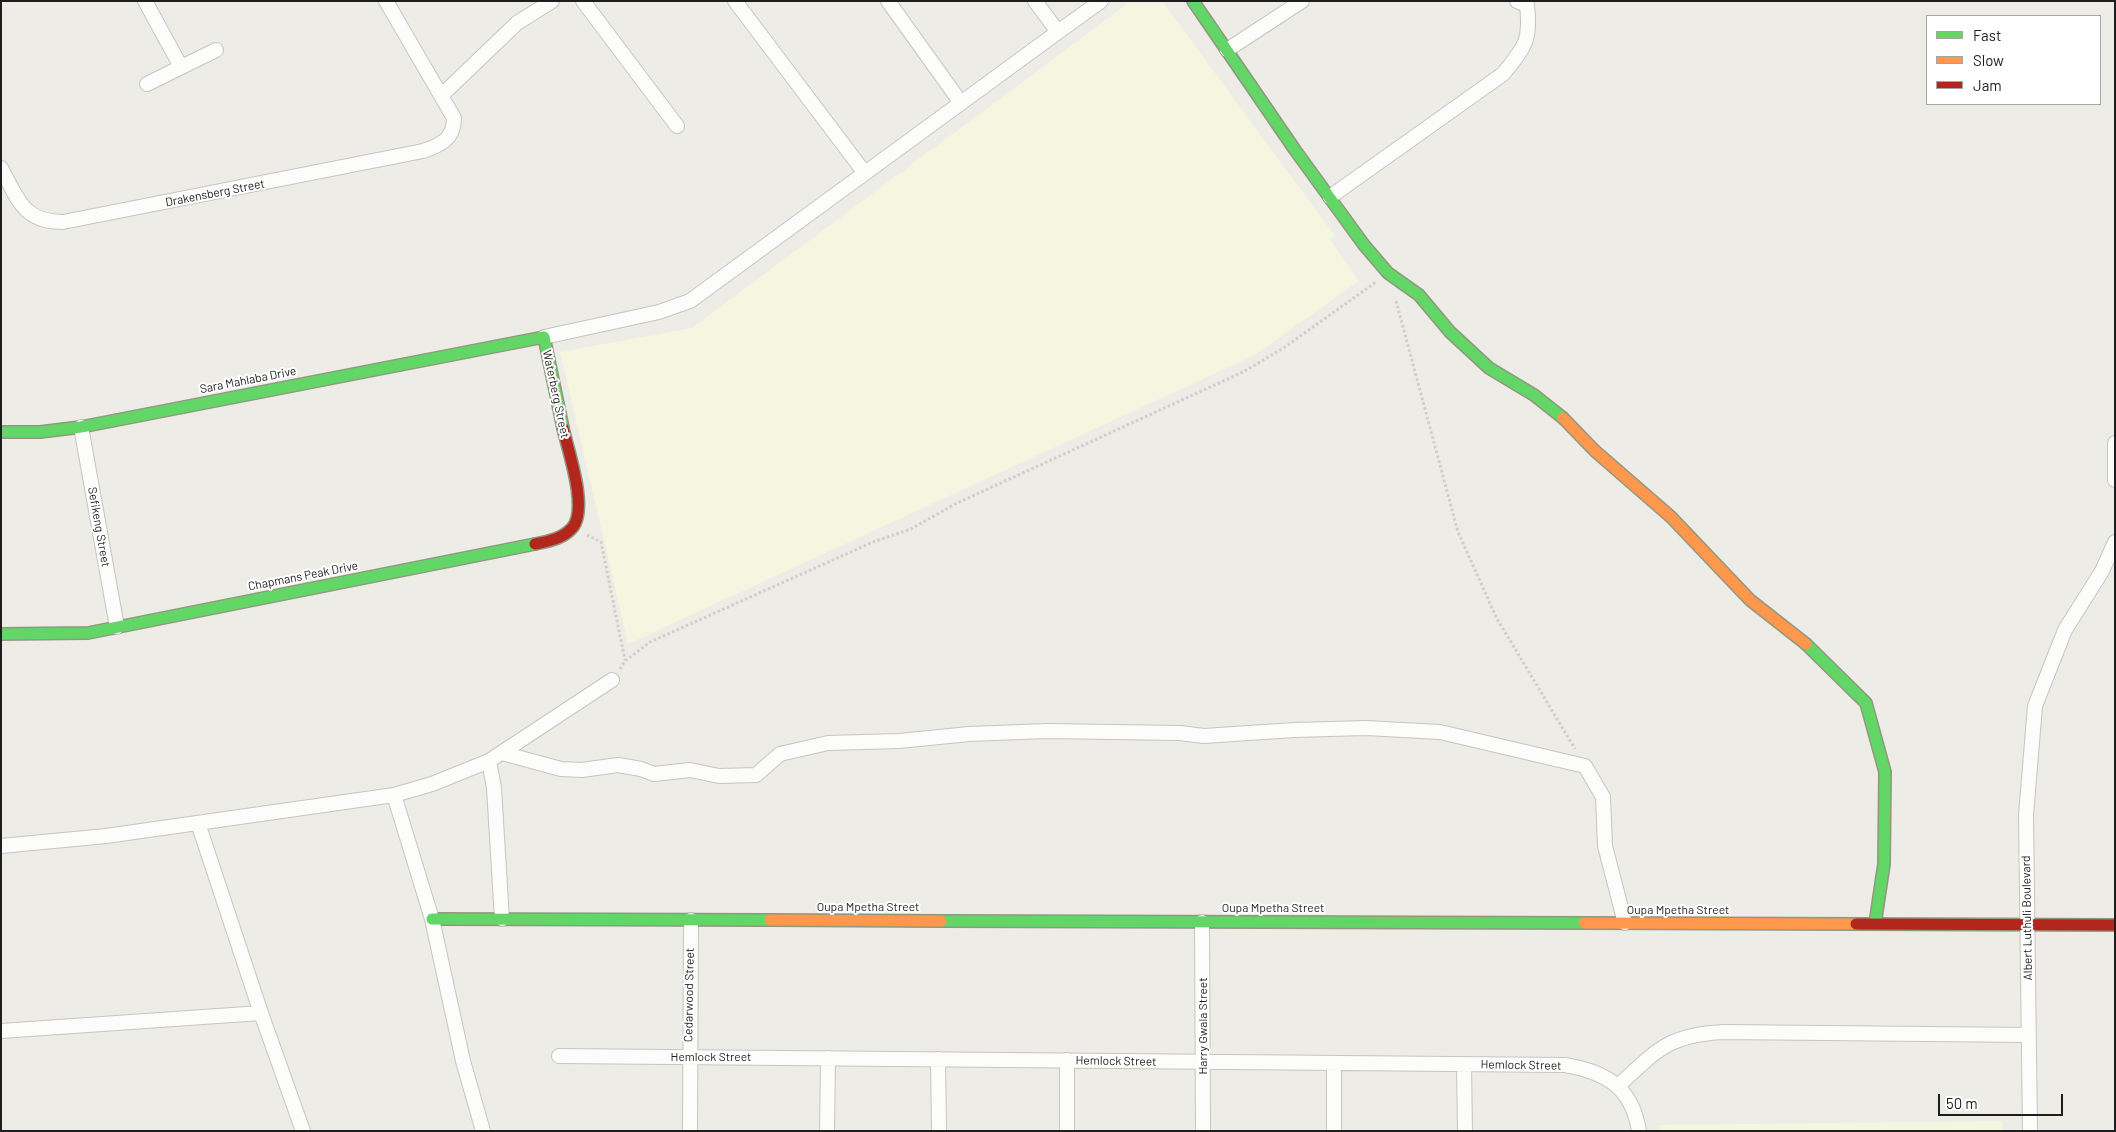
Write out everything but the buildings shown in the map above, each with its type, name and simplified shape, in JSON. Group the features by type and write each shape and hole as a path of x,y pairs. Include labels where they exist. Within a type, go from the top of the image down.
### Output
{"street":[{"path":"145,1 181,67"},
{"path":"386,1 442,95 517,23 552,1"},
{"path":"583,1 677,126"},
{"path":"735,1 864,172"},
{"path":"888,1 961,103"},
{"path":"1035,1 1058,32"},
{"path":"544,337 659,312 690,301 864,172 1101,1"},
{"path":"1193,1 1295,150 1364,245 1388,273 1420,295 1450,332 1489,368 1534,395 1572,425 1595,452 1671,517 1750,600 1813,650 1866,703 1885,772 1886,819 1884,864 1875,924"},
{"path":"1227,50 1302,1"},
{"path":"1330,197 1503,74 1524,48 1529,28 1527,6 1517,1"},
{"path":"147,84 216,50"},
{"name":"Drakensberg Street","path":"1,168 23,208 46,222 63,222 423,151 440,145 450,136 454,118 442,95"},
{"name":"Waterberg Street","path":"499,345 544,337 578,496 579,510 572,528"},
{"name":"Sara Mahlaba Drive","path":"1,432 40,432 81,427 499,345"},
{"name":"Sefikeng Street","path":"81,427 117,627"},
{"path":"2115,443 2115,480"},
{"name":"Chapmans Peak Drive","path":"1,634 69,635 117,627 555,540 569,533 572,528"},
{"name":"Albert Luthuli Boulevard","path":"2030,1131 2026,815 2035,706 2065,630 2102,571 2115,542"},
{"path":"1,846 106,836 198,824 394,794 432,784 489,761 612,680"},
{"path":"502,753 561,769 582,770 618,765 641,769 654,774 690,770 719,776 756,775 780,754 828,743 899,741 969,734 1047,730 1180,733 1204,736 1294,730 1366,728 1440,732 1585,766 1603,797 1606,846 1625,923"},
{"path":"489,761 494,788 502,919"},
{"path":"394,794 432,919 460,1052 483,1131"},
{"path":"198,824 261,1013 303,1131"},
{"name":"Oupa Mpetha Street","path":"432,919 2115,925"},
{"name":"Cedarwood Street","path":"690,1131 688,1057 691,920"},
{"name":"Harry Gwala Street","path":"1202,922 1203,1131"},
{"path":"1,1031 261,1013"},
{"path":"1618,1086 1662,1047 1694,1034 1724,1032 2029,1035"},
{"name":"Hemlock Street","path":"559,1056 1565,1065 1586,1069 1618,1086 1628,1098 1637,1117 1639,1131"},
{"path":"827,1131 828,1058"},
{"path":"938,1059 940,1131"},
{"path":"1067,1060 1067,1131"},
{"path":"1334,1063 1334,1131"},
{"path":"1464,1064 1465,1131"}],"path":[{"path":"612,680 625,661 650,642 873,542 911,529 955,504 1244,372 1285,347 1388,273"},
{"path":"1395,297 1458,532 1477,579 1496,617 1585,766"},
{"path":"572,528 601,542 625,661"}],"shaded area":[{"path":"1131,1 1162,1 1335,236 1330,240 1359,281 1255,355 628,644 560,352 692,328"},
{"path":"2002,1121 2002,1131 1660,1131 1660,1125"}],"traffic: fast":[{"path":"1193,1 1295,150 1364,245 1388,273 1419,295 1450,332 1489,368 1534,395 1563,418"},
{"path":"1,432 40,432 81,427 544,337 563,428"},
{"path":"1,634 88,633 535,544"},
{"path":"1806,644 1866,703 1885,772 1884,864 1875,924"},
{"path":"432,919 770,920"},
{"path":"941,921 1584,923"}],"traffic: slow":[{"path":"1563,418 1595,451 1671,517 1750,600 1806,644"},
{"path":"770,920 941,921"},
{"path":"1584,923 1856,924"}],"traffic: jam":[{"path":"535,544 556,539 565,534 573,527 577,518 578,493 576,479 563,428"},
{"path":"1856,924 2115,925"}]}
